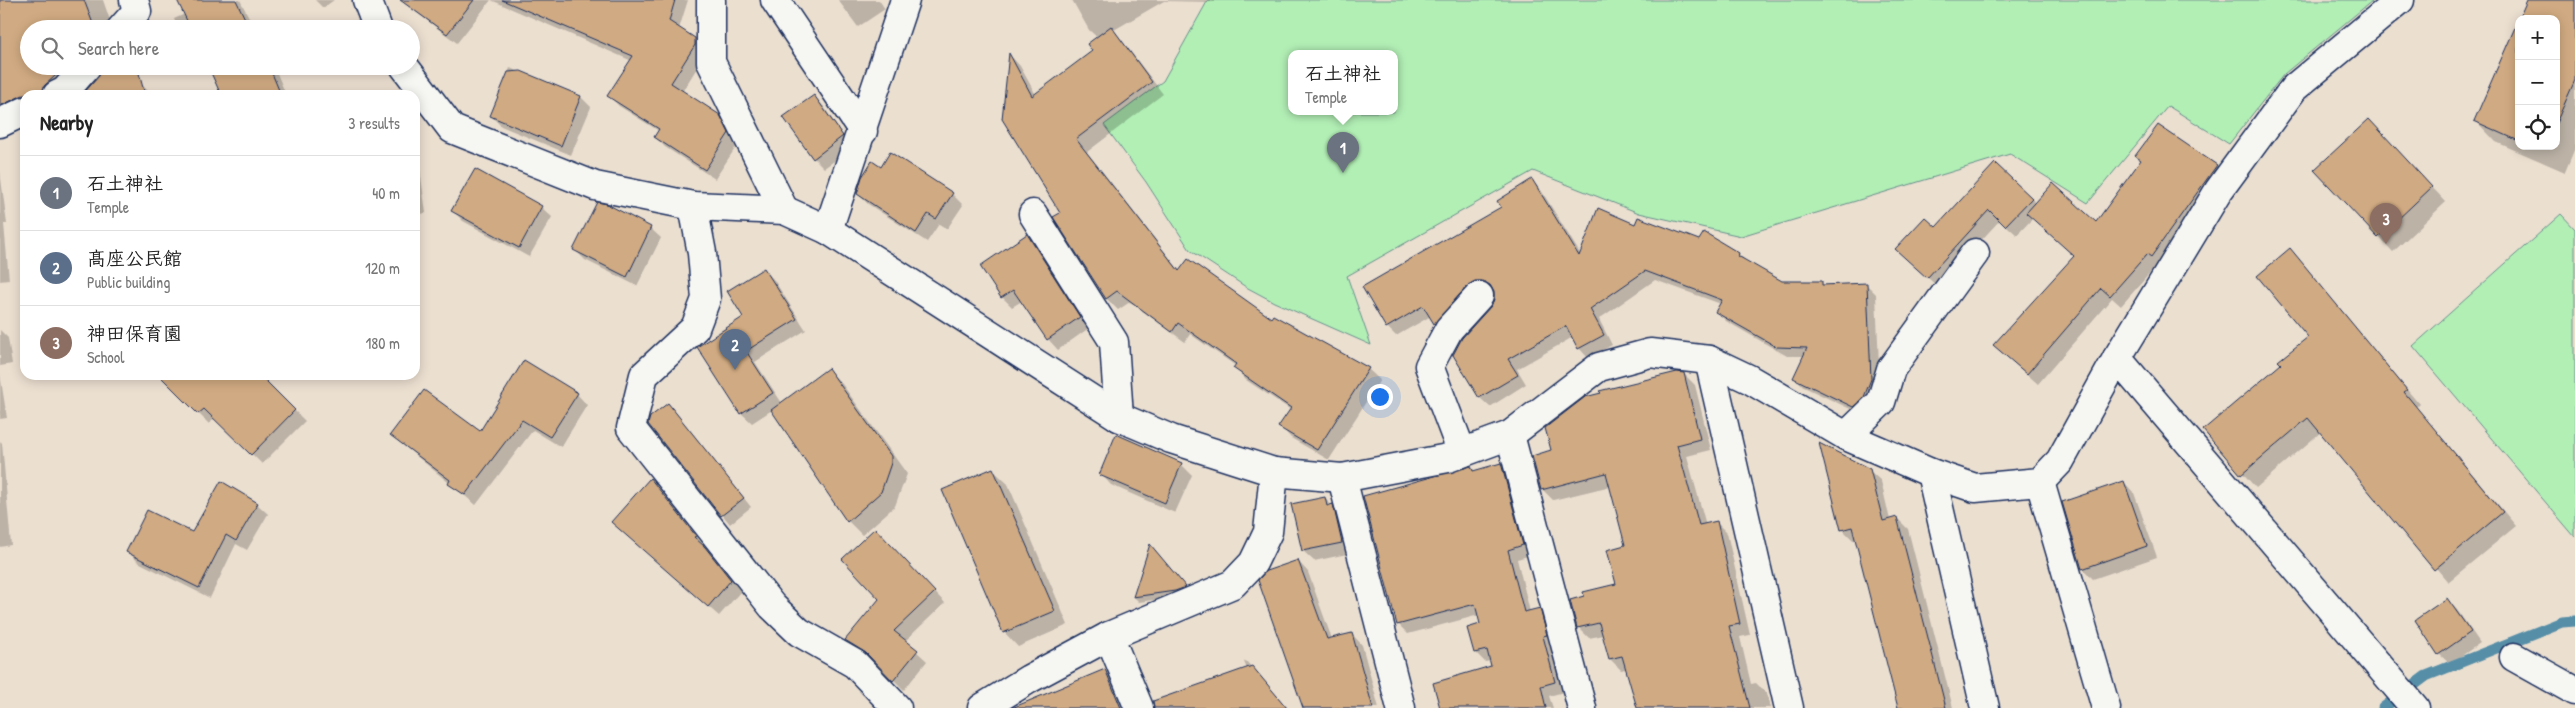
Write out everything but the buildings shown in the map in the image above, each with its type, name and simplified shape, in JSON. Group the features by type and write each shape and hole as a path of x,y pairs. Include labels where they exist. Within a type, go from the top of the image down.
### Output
{"street":[{"path":"129,20 137,11 134,0"},
{"path":"367,0 375,20"},
{"path":"711,0 711,62 784,210"},
{"path":"775,0 862,131"},
{"path":"828,230 905,0"},
{"path":"411,75 452,129 595,186 693,206 784,210 828,230 1120,417 1171,439 1274,472 1342,478 1448,458 1510,435 1599,368 1650,353 1709,360 1749,379 1846,436 1931,473 1975,488 2040,482 2060,461 2117,358 2219,190 2294,88 2400,0"},
{"path":"66,90 79,75"},
{"path":"0,123 20,113"},
{"path":"693,206 702,253 706,299 695,328 644,375 631,428 772,606 799,632 854,664 896,708"},
{"path":"1033,214 1114,342 1120,417"},
{"path":"1846,436 1881,402 1891,368 1975,252"},
{"path":"1462,452 1429,366 1449,330 1479,296"},
{"path":"2117,358 2415,708"},
{"path":"1709,360 1789,708"},
{"path":"1510,435 1582,708"},
{"path":"982,708 1029,679 1109,636 1233,584 1253,562 1268,532 1274,472"},
{"path":"1931,473 1985,708"},
{"path":"1342,478 1401,708"},
{"path":"2040,482 2106,708"},
{"path":"1109,636 1139,708"},
{"path":"2514,657 2575,691"}],"green space":[{"path":"1208,0 2373,0 2284,74 2229,144 2168,106 2088,203 2010,154 1741,236 1639,213 1533,171 1347,276 1371,345 1274,302 1246,287 1190,250 1146,182 1104,125 1163,81"},
{"path":"2561,214 2575,229 2575,537 2413,346"}],"waterway":[{"path":"2383,708 2426,676 2562,622 2575,621"}],"place":[{"name":"石土神社","path":"1343,173"},
{"name":"神田保育園","path":"2386,244"},
{"name":"髙座公民館","path":"735,370"}]}
